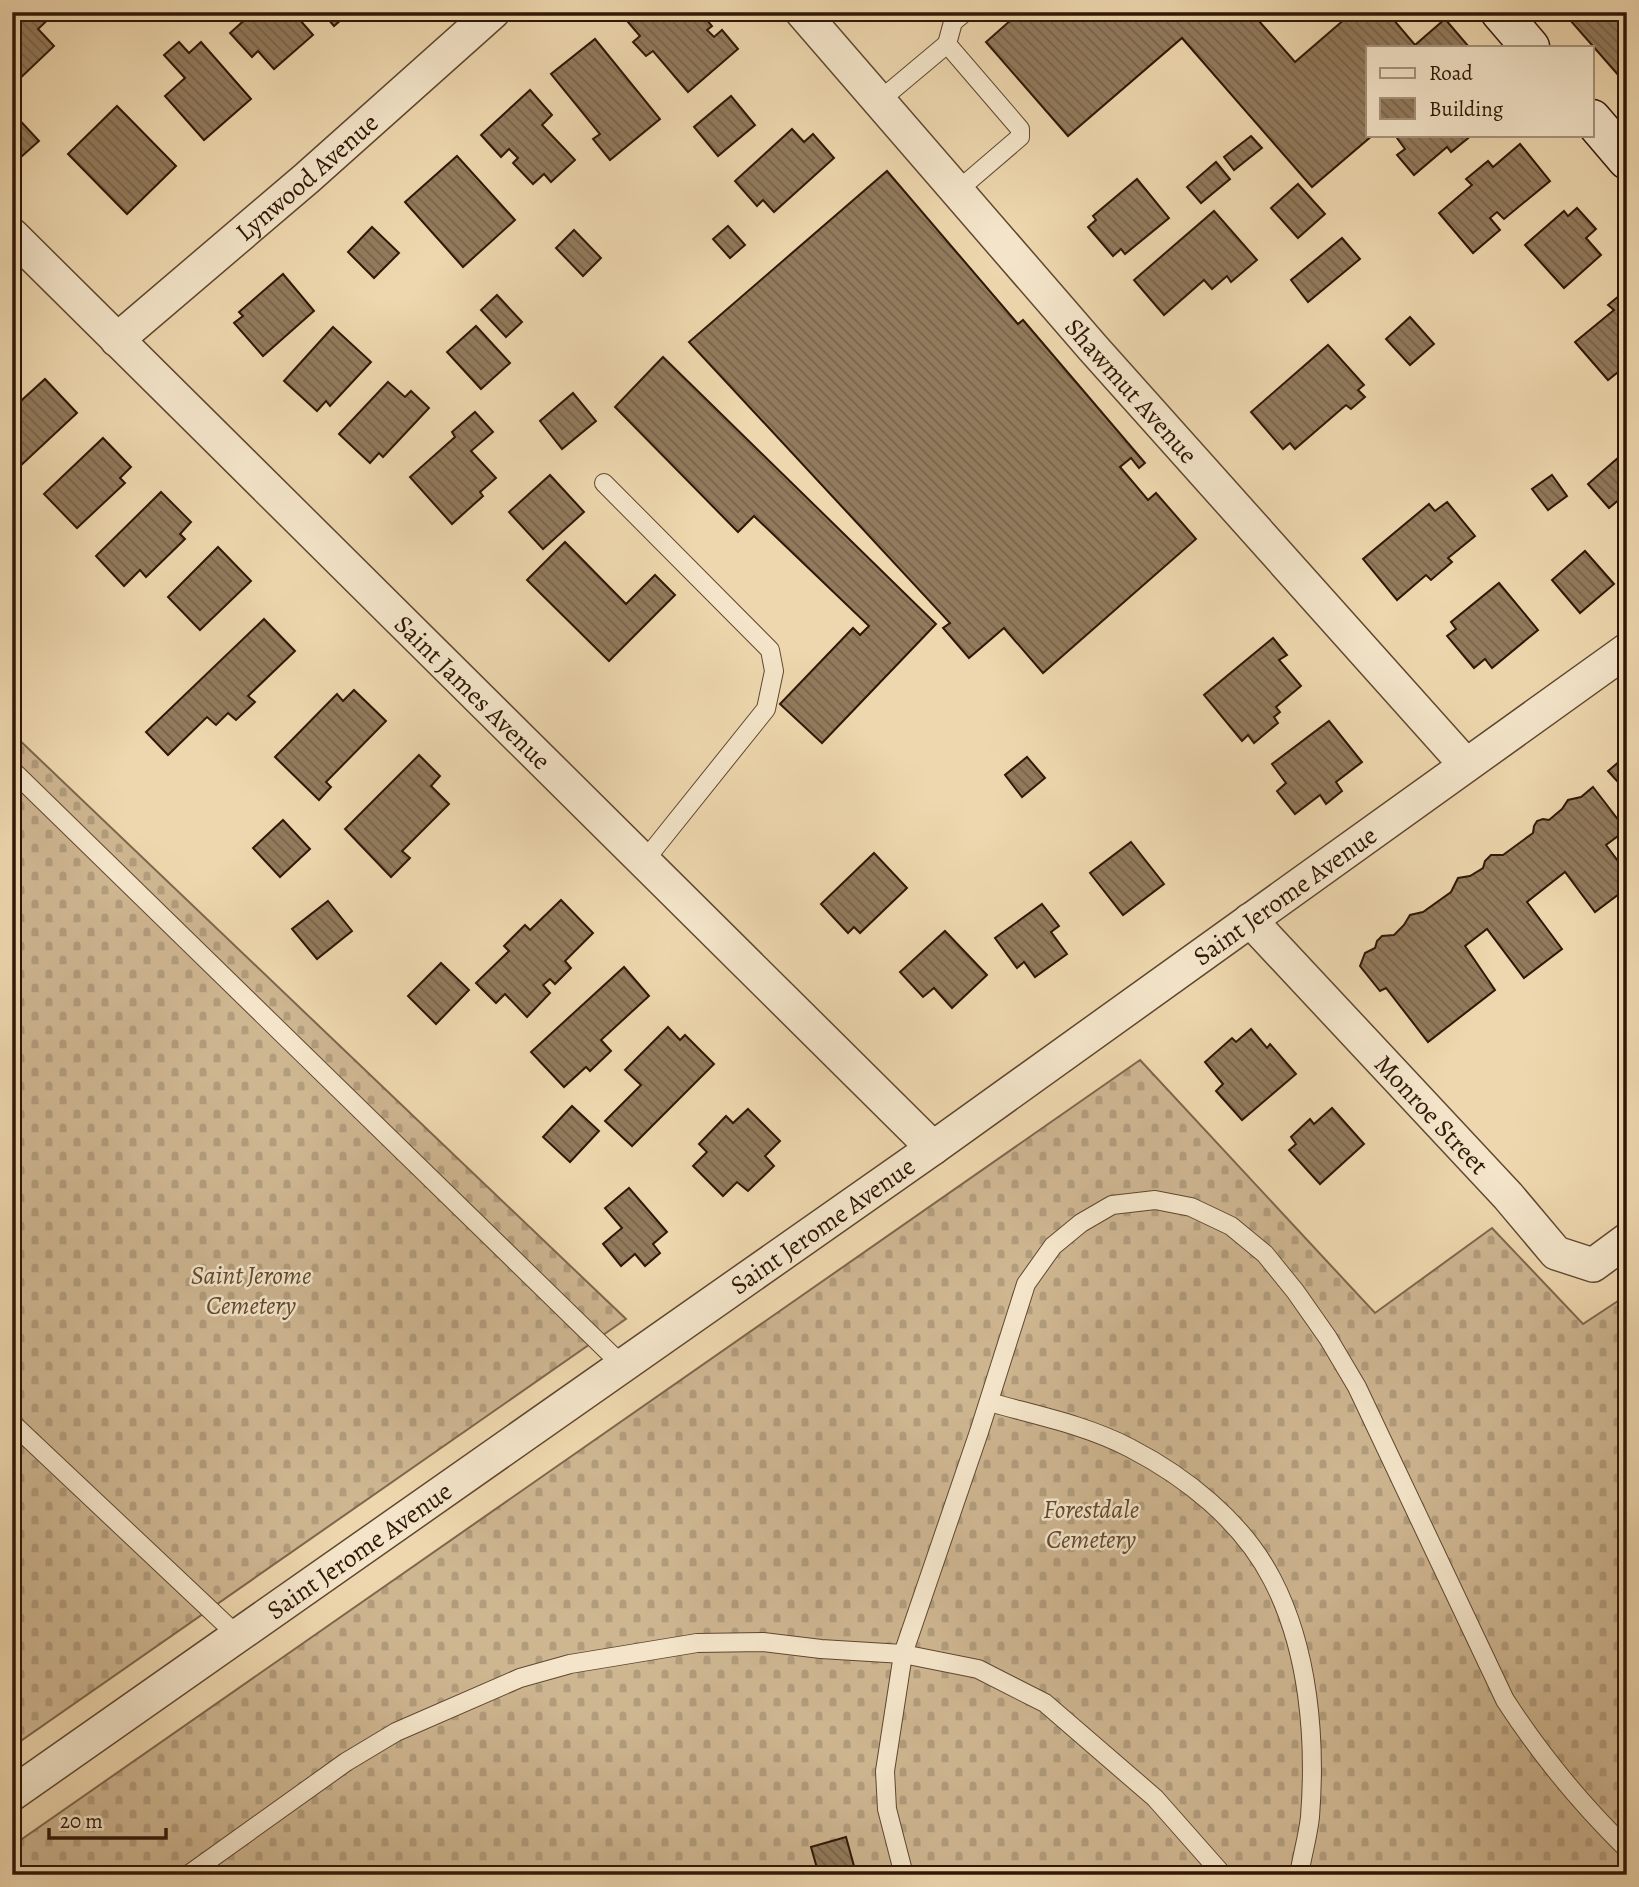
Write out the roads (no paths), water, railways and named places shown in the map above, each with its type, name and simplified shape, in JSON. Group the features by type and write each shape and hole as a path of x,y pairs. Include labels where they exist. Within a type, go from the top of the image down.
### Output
{"main road":[{"path":"1500,12 1529,46"},
{"path":"1594,121 1627,160"}],"street":[{"name":"Lynwood Avenue","path":"117,340 307,178 493,12"},
{"name":"Shawmut Avenue","path":"802,12 1093,348 1466,765"},
{"name":"Saint James Avenue","path":"12,235 296,520 645,860 933,1148"},
{"name":"Saint Jerome Avenue","path":"12,1794 933,1148 1627,650"},
{"name":"Monroe Street","path":"1250,920 1508,1196 1556,1254 1593,1265 1627,1240"}],"lane":[{"path":"879,101 947,44 953,22 965,12"},
{"path":"947,44 1020,129 1020,136 957,191"},
{"path":"604,483 770,650 774,671 766,709 645,860"},
{"path":"12,770 623,1366"},
{"path":"904,1875 887,1809 885,1771 903,1654 989,1402 1026,1284 1053,1246 1081,1223 1112,1205 1155,1200 1191,1207 1231,1226 1265,1254 1294,1291 1328,1338 1357,1387 1505,1700 1535,1746 1566,1784 1627,1849"},
{"path":"989,1402 1084,1429 1128,1447 1166,1469 1202,1494 1243,1535 1272,1578 1294,1634 1306,1688 1312,1752 1310,1820 1299,1875"},
{"path":"12,1423 238,1636"},
{"path":"188,1875 346,1762 396,1731 520,1678 570,1664 697,1643 763,1642 903,1654 978,1670 1045,1703 1155,1798 1223,1875"}],"park label":[{"name":"Saint Jerome Cemetery","path":"251,1290"},
{"name":"Forestdale Cemetery","path":"1091,1524"}]}
